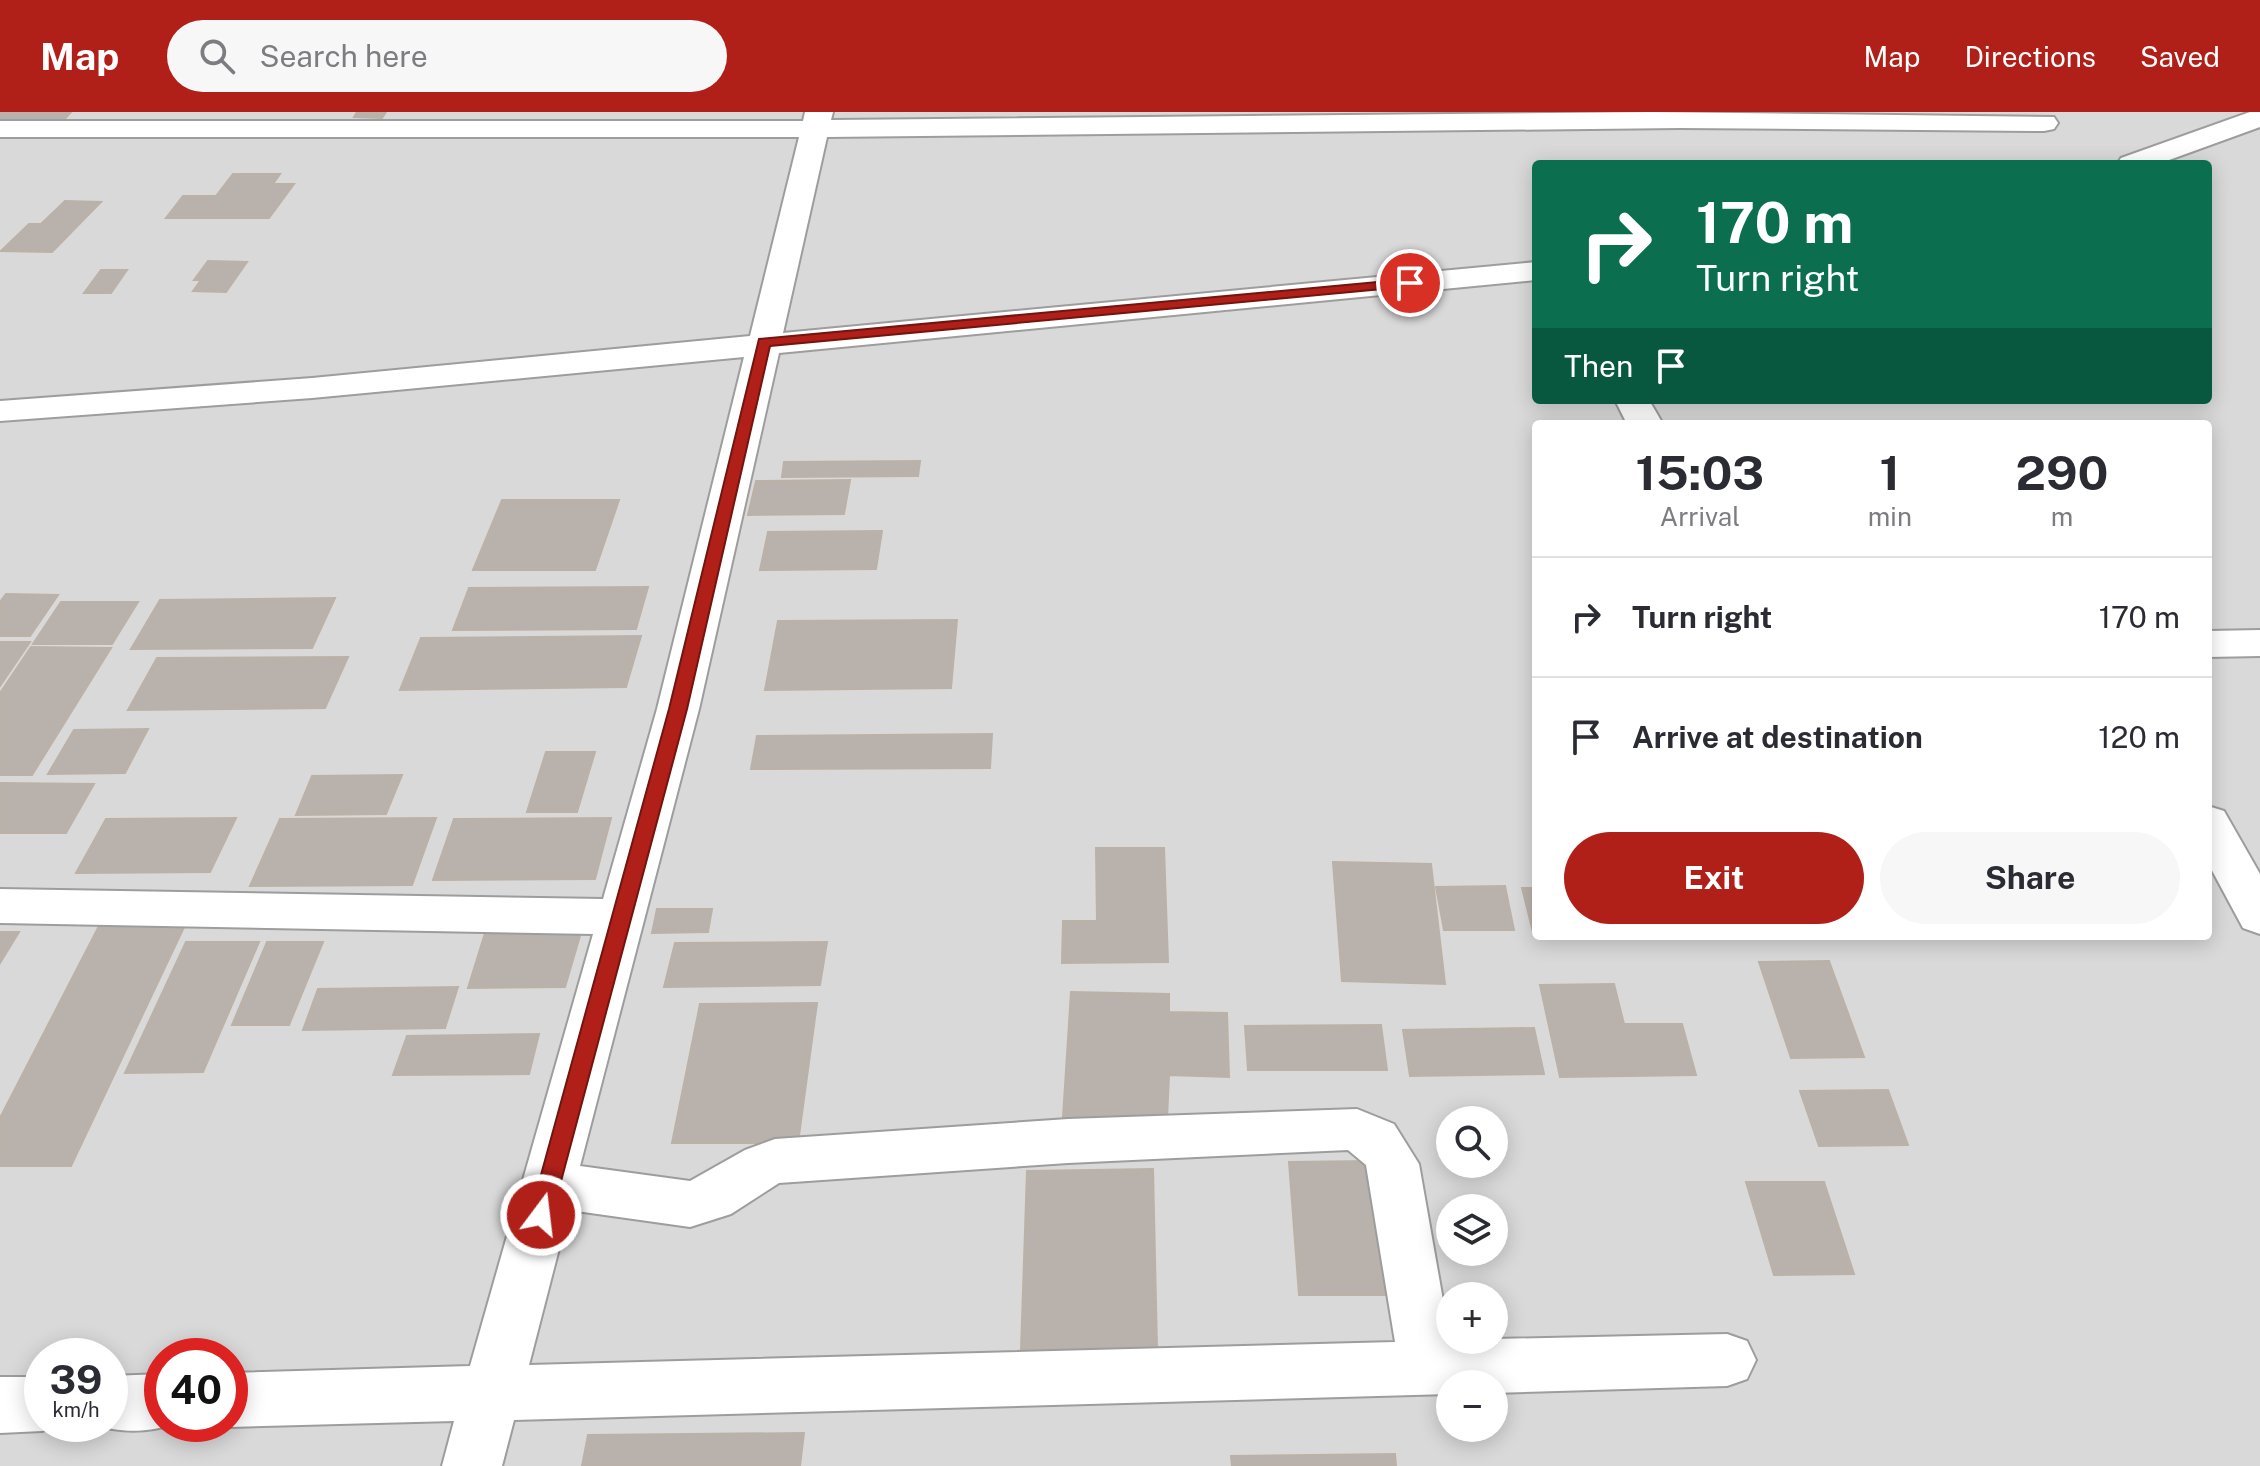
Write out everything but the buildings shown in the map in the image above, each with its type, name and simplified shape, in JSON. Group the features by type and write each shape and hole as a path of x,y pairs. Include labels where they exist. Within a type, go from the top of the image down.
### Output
{"street":[{"path":"2142,160 2260,118"},
{"path":"472,1466 678,709 817,120"},
{"path":"0,129 817,120 2044,123"},
{"path":"0,411 312,388 764,342 1532,271"},
{"path":"2212,644 2260,643"},
{"path":"2212,829 2260,916"},
{"path":"0,906 622,917"},
{"path":"549,1185 690,1204 712,1198 751,1171 775,1161 1068,1141 1348,1128 1369,1133 1384,1145 1392,1164 1428,1368"},
{"path":"248,1400 1727,1360"},
{"path":"0,1405 24,1404"}],"shaded area":[{"path":"0,112 2260,112 2260,1466 0,1466"}],"route":[{"path":"541,1215 678,709 764,342 1410,283"}]}
